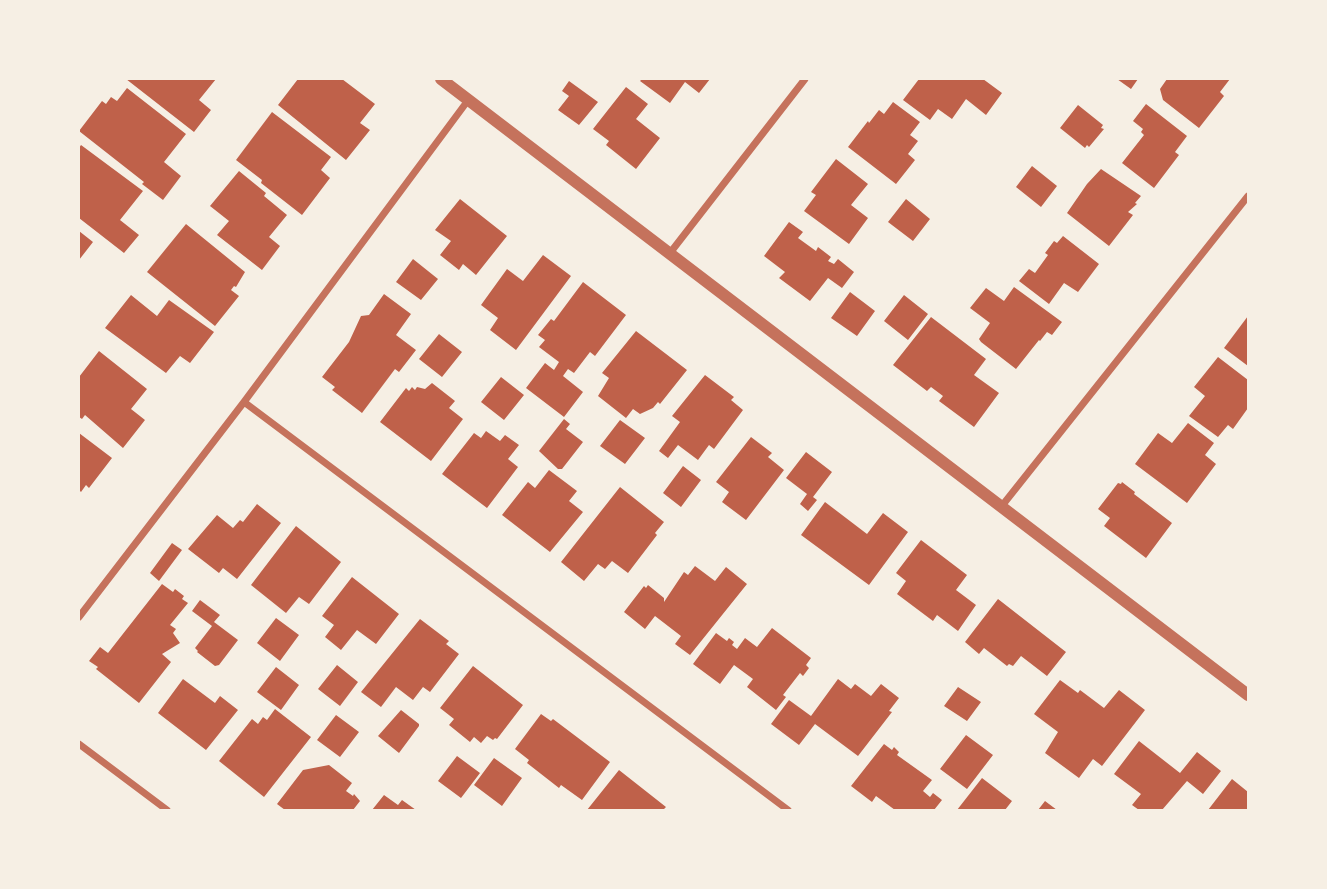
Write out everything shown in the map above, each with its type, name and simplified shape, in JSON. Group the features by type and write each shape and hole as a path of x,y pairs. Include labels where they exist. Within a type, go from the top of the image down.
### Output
{"street":[{"path":"442,79 1248,695"},
{"path":"670,253 805,79"},
{"path":"79,617 244,402 469,99"},
{"path":"1000,508 1248,196"},
{"path":"244,402 788,810"},
{"path":"79,744 167,810"}],"building":[{"path":"126,79 216,79 199,100 211,110 194,132"},
{"path":"298,79 342,79 375,104 360,123 370,130 346,160 278,105"},
{"path":"710,79 699,93 685,82 670,103 640,81"},
{"path":"919,79 983,79 1002,93 986,115 966,99 952,119 938,109 930,120 903,100"},
{"path":"1117,79 1138,79 1131,89"},
{"path":"1167,79 1230,79 1220,92 1224,96 1199,128 1163,100 1160,89"},
{"path":"569,81 598,102 579,125 558,110 569,96 562,91"},
{"path":"626,87 648,104 636,119 660,138 636,169 606,145 609,141 593,129"},
{"path":"127,88 186,134 164,162 181,176 163,200 79,131 102,101 106,104 111,97 117,101"},
{"path":"893,102 920,122 910,135 918,141 908,154 915,160 896,184 848,147 879,110 884,114"},
{"path":"1146,104 1187,136 1175,152 1179,155 1154,188 1122,163 1144,135 1141,132 1143,129 1133,121"},
{"path":"1078,105 1103,125 1101,128 1104,129 1089,147 1087,145 1085,148 1060,128"},
{"path":"272,112 331,157 321,170 330,178 302,215 236,160"},
{"path":"81,145 143,191 120,220 139,235 124,253 79,218"},
{"path":"836,159 868,184 851,205 868,218 849,244 804,211 816,195 811,192"},
{"path":"1032,166 1057,186 1041,207 1016,187"},
{"path":"1101,169 1141,196 1128,212 1133,215 1109,246 1067,213"},
{"path":"239,171 287,215 269,237 280,246 262,270 217,235 229,221 210,206"},
{"path":"460,199 507,236 476,275 463,264 459,270 440,255 451,241 435,230"},
{"path":"906,199 930,219 913,241 888,222"},
{"path":"789,222 803,232 798,238 816,251 818,247 831,257 828,261 834,264 838,259 854,272 842,288 828,278 810,301 779,278 785,272 764,256"},
{"path":"186,224 245,272 236,287 231,290 239,296 215,326 147,272"},
{"path":"79,231 93,242 79,260"},
{"path":"1063,236 1099,264 1078,292 1064,283 1049,304 1019,281 1029,269 1035,273 1054,241 1057,243"},
{"path":"543,255 571,276 516,350 490,330 498,318 481,305 507,269 523,281"},
{"path":"413,259 438,279 421,300 396,282"},
{"path":"583,282 626,315 595,356 590,352 574,373 568,369 563,376 583,392 564,417 526,388 545,363 554,370 559,362 539,347 545,340 538,335 551,319 554,321"},
{"path":"1014,287 1062,322 1052,335 1047,332 1039,340 1016,369 981,342 979,339 990,323 970,308 986,288 1004,301"},
{"path":"850,292 875,311 857,336 831,318"},
{"path":"384,294 411,314 396,335 416,350 399,372 395,369 362,413 332,390 335,387 322,377 349,342 361,316 369,315"},
{"path":"131,295 157,316 169,300 214,332 190,363 180,356 166,373 105,328"},
{"path":"904,295 928,314 908,340 884,321"},
{"path":"1248,316 1248,366 1224,348"},
{"path":"931,317 986,359 974,375 999,393 974,427 939,401 943,396 931,387 927,391 893,365"},
{"path":"636,331 687,370 660,404 658,402 653,408 640,414 633,409 626,418 598,396 609,378 602,373"},
{"path":"439,334 462,352 442,377 419,359"},
{"path":"99,351 147,389 131,409 145,420 123,448 85,415 82,419 79,417 79,377"},
{"path":"1218,357 1248,380 1248,408 1233,429 1228,425 1218,437 1189,416 1205,396 1194,387"},
{"path":"705,375 734,397 731,400 743,410 714,449 709,445 698,460 678,445 668,458 659,451 680,422 672,416"},
{"path":"501,377 524,395 504,420 481,402"},
{"path":"432,383 455,401 449,408 463,419 431,461 380,422 406,388 409,391 412,387 415,390 417,387 425,389"},
{"path":"564,419 570,424 566,429 583,442 562,469 558,469 539,451"},
{"path":"620,420 645,438 625,464 600,446"},
{"path":"1188,423 1214,443 1205,455 1216,464 1187,503 1135,464 1158,433 1172,443"},
{"path":"486,431 500,441 505,435 519,445 508,459 518,467 487,508 442,474 474,433 481,438"},
{"path":"79,433 112,458 89,488 86,485 81,492 79,490"},
{"path":"751,437 772,453 768,457 784,470 746,520 722,502 729,492 716,482"},
{"path":"806,452 832,472 813,497 817,500 808,511 800,504 807,494 786,478"},
{"path":"683,466 701,480 681,507 663,493"},
{"path":"549,470 577,491 569,501 583,512 550,552 502,515 528,482 535,488"},
{"path":"1122,482 1172,523 1146,558 1104,526 1110,518 1098,509 1118,483"},
{"path":"620,487 664,522 628,573 612,561 605,569 598,564 584,581 561,562"},
{"path":"825,502 867,534 883,513 908,532 869,585 801,535"},
{"path":"257,504 281,523 237,579 223,568 219,573 188,549 217,515 233,528 240,520 243,522"},
{"path":"296,526 341,562 309,604 299,597 286,613 251,585"},
{"path":"921,540 967,575 956,590 976,605 958,631 937,615 933,621 897,594 906,581 896,573"},
{"path":"172,543 182,550 159,581 150,573"},
{"path":"695,566 715,581 726,567 747,584 690,655 675,644 681,636 655,616 645,629 624,612 644,586 646,588 648,585 664,598 664,602 684,572 688,575"},
{"path":"352,577 399,614 376,644 357,630 341,650 325,637 334,625 322,616"},
{"path":"162,584 173,592 175,589 188,603 170,625 176,629 173,633 180,643 162,654 171,662 139,703 89,661 100,647 108,653"},
{"path":"998,599 1066,652 1047,676 1021,656 1013,666 1007,666 984,648 979,654 965,642"},
{"path":"200,600 220,615 214,622 238,640 219,665 215,666 195,648 212,626 192,611"},
{"path":"276,618 299,635 280,661 257,643"},
{"path":"420,619 449,641 446,644 459,654 430,692 423,687 413,700 396,687 381,707 361,692"},
{"path":"772,628 811,658 806,665 809,668 803,676 800,673 783,695 786,697 776,710 747,687 753,679 734,665 720,684 693,664 716,633 727,641 729,638 737,649 745,638 757,647"},
{"path":"337,665 358,682 340,706 318,689"},
{"path":"473,666 523,705 497,739 493,740 487,736 481,743 474,737 470,742 449,725 454,719 440,708"},
{"path":"276,667 299,685 281,710 257,692"},
{"path":"183,679 215,703 220,696 238,710 206,750 158,713"},
{"path":"838,679 851,689 855,684 871,696 881,684 899,698 889,711 892,712 858,756 815,724 799,745 771,724 789,700 811,716"},
{"path":"1060,680 1078,693 1080,690 1104,708 1119,690 1145,710 1102,766 1093,759 1079,778 1045,753 1058,732 1034,714"},
{"path":"958,687 981,702 967,721 944,706"},
{"path":"275,709 311,737 264,797 219,761 252,719 258,724 263,717 267,720"},
{"path":"401,710 419,726 399,753 378,736"},
{"path":"541,714 551,721 553,719 610,762 582,800 561,785 559,788 527,763 529,760 515,749"},
{"path":"336,715 359,732 340,757 317,740"},
{"path":"966,735 993,755 967,789 940,769"},
{"path":"1139,741 1180,773 1197,752 1221,771 1203,794 1187,781 1162,810 1139,810 1132,805 1141,794 1114,774"},
{"path":"884,744 892,750 894,747 899,752 897,755 932,780 923,791 930,797 933,793 942,800 934,810 895,810 876,796 872,802 851,786"},
{"path":"457,756 480,773 461,798 438,781"},
{"path":"494,758 522,778 502,806 474,785"},
{"path":"329,765 352,783 346,791 353,796 354,794 360,801 353,810 285,810 277,804 303,770"},
{"path":"619,770 666,807 663,810 587,810"},
{"path":"982,778 1012,801 1005,810 957,810"},
{"path":"1232,779 1248,792 1248,810 1208,810"},
{"path":"384,795 398,805 402,800 416,810 372,810"},
{"path":"1045,801 1057,810 1038,810"}]}
